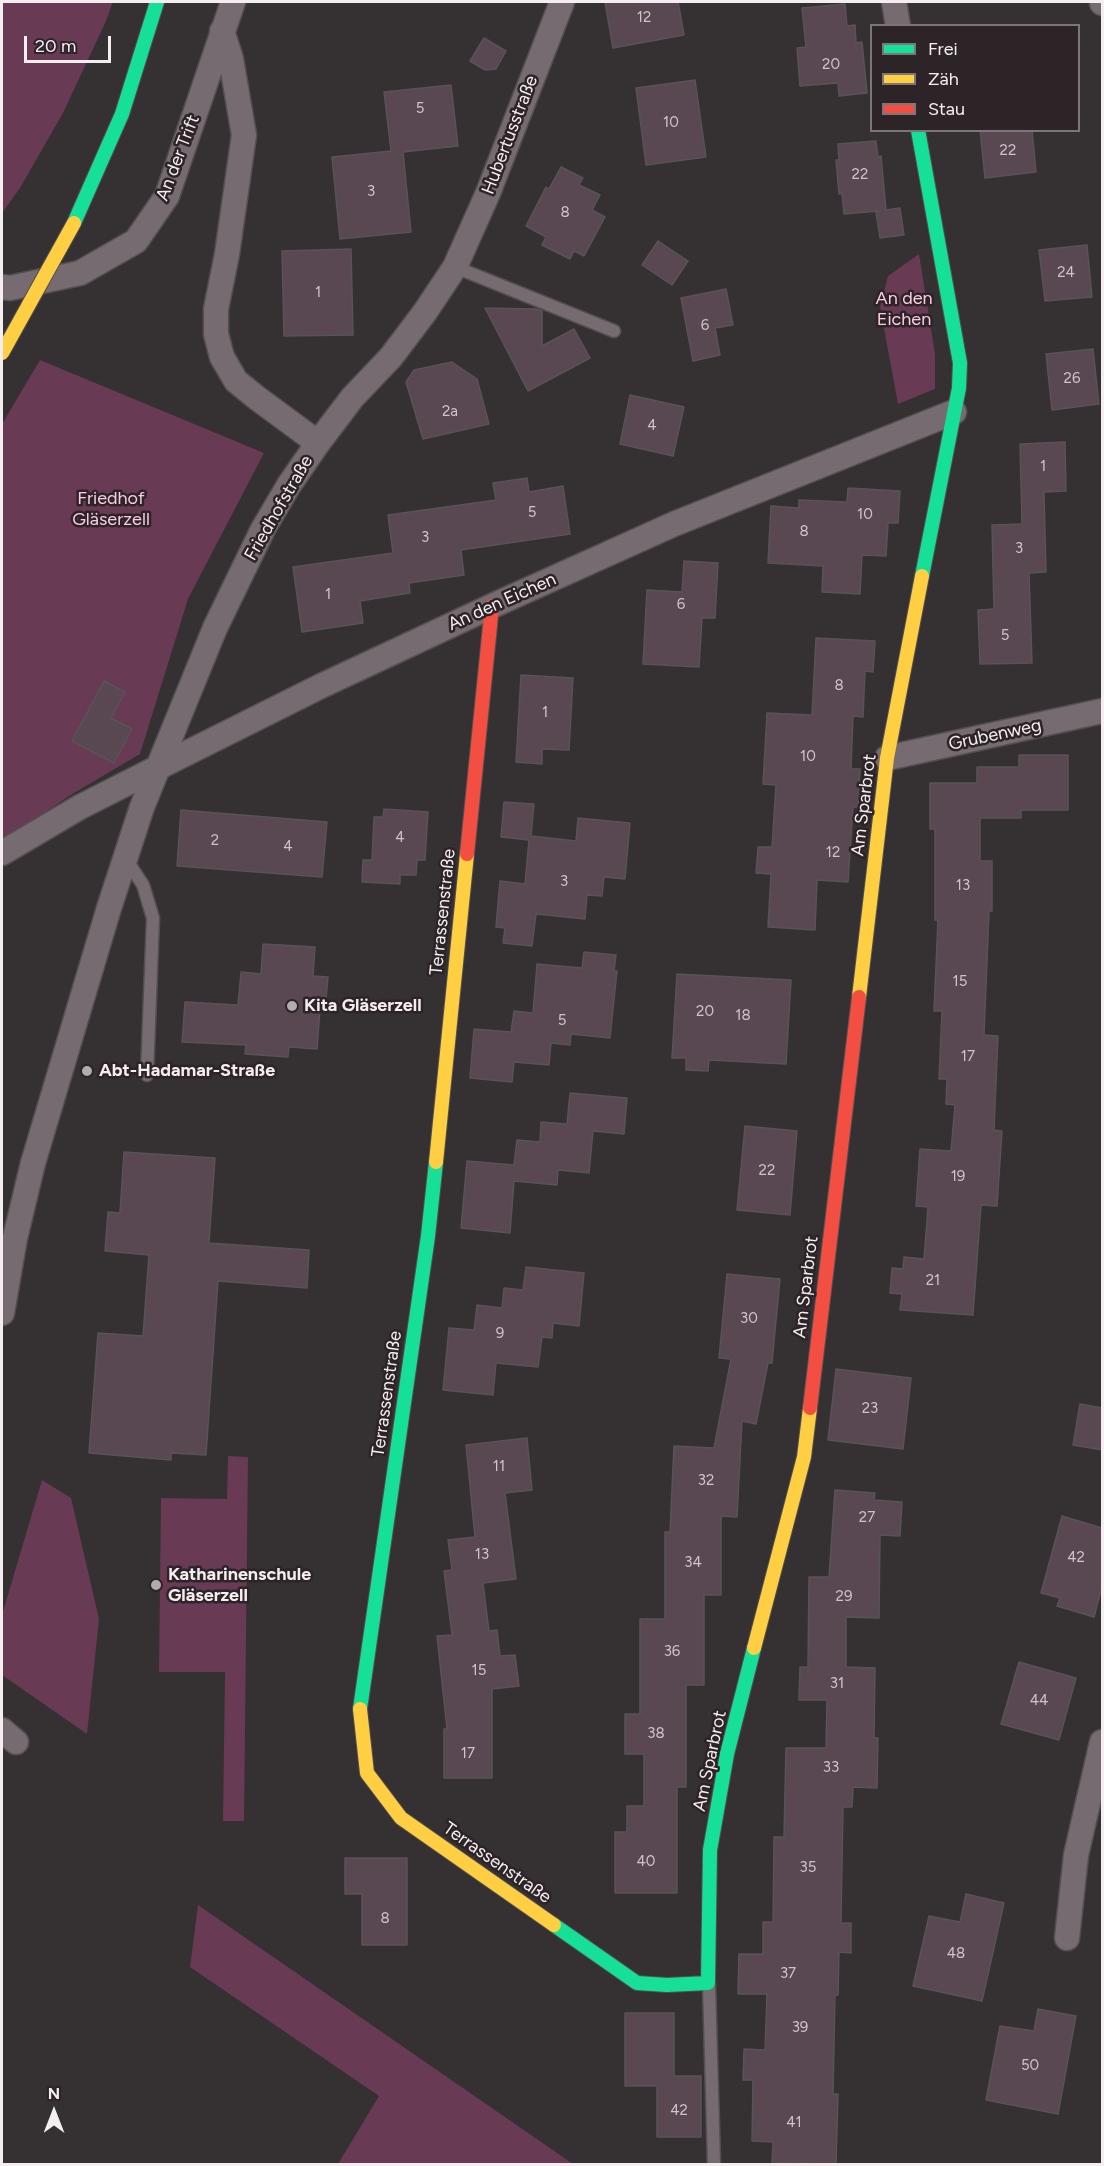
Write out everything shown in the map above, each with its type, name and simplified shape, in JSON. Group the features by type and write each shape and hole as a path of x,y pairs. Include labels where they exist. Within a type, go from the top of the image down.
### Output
{"street":[{"path":"2,353 74,223 123,114 157,2"},
{"name":"An der Trift","path":"2,287 10,288 80,273 136,240 167,196 233,2"},
{"name":"Hubertusstraße","path":"318,443 352,398 391,357 455,267 488,193 562,2"},
{"path":"894,2 898,24"},
{"name":"Friedhofstraße","path":"157,768 215,628 263,529 289,485 318,443 236,381 222,357 216,334 216,309 227,254 244,135 231,59 222,32"},
{"path":"918,132 960,363 959,388 954,412"},
{"name":"An den Eichen","path":"157,768 321,686 674,524 954,412"},
{"name":"Am Sparbrot","path":"708,1983 710,1850 725,1765 804,1457 887,758 954,412"},
{"name":"Terrassenstraße","path":"492,606 428,1236 360,1708 367,1773 401,1818 637,1983 667,1985 708,1983"},
{"name":"Grubenweg","path":"887,758 1102,711"},
{"path":"2,853 80,807 157,768"},
{"path":"2,1313 15,1238 33,1163 125,858 157,768"},
{"path":"1067,1938 1076,1855 1102,1742"}],"lane":[{"path":"455,267 614,331"},
{"path":"125,858 143,885 153,918 147,1075"},
{"name":"Am Sparbrot","path":"708,1983 714,2164"}],"green space":[{"path":"2,2 113,2 63,113 20,188 2,213"},
{"name":"An den Eichen","path":"919,254 935,354 935,389 898,404 880,307 888,276"},
{"name":"Friedhof Gläserzell","path":"40,360 264,453 188,599 140,754 69,796 2,842 2,424"},
{"path":"228,1456 248,1457 244,1821 223,1821 225,1672 159,1672 161,1498 227,1499"},
{"path":"42,1480 71,1498 99,1619 87,1734 2,1675 2,1615"},
{"path":"198,1905 573,2164 338,2164 379,2096 190,1967"}],"building":[{"path":"605,2 678,2 684,35 613,48"},
{"path":"845,4 847,26 855,25 856,43 862,42 867,93 839,96 838,83 800,86 797,48 806,47 802,8"},
{"path":"484,38 506,51 496,69 485,70 470,61"},
{"path":"695,80 706,157 646,165 636,88"},
{"path":"451,85 458,146 403,152 411,232 340,239 332,157 391,151 384,92"},
{"path":"980,132 1032,132 1036,172 985,178"},
{"path":"876,141 878,157 881,156 886,210 900,208 904,235 880,238 876,212 879,211 844,214 842,193 839,194 836,160 839,160 838,144"},
{"path":"561,167 583,178 579,185 600,195 592,210 605,217 584,256 574,251 570,259 542,245 546,237 526,226 546,187 549,189"},
{"path":"658,241 688,261 672,285 642,265"},
{"path":"1087,245 1092,297 1045,301 1039,250"},
{"path":"351,249 353,335 284,336 282,251"},
{"path":"726,289 733,325 715,328 720,355 693,361 681,298"},
{"path":"485,308 542,311 542,346 574,329 590,358 528,391"},
{"path":"1093,349 1099,404 1052,410 1046,354"},
{"path":"452,362 477,379 489,424 423,439 406,382 414,370"},
{"path":"630,395 684,407 673,456 620,444"},
{"path":"1065,442 1066,491 1044,492 1046,572 1029,573 1032,663 980,664 978,610 994,609 992,525 1022,524 1020,444"},
{"path":"527,478 529,492 563,486 570,534 461,550 464,575 409,583 410,593 360,601 363,623 302,632 293,567 393,553 388,515 496,500 493,483"},
{"path":"848,488 900,491 898,523 888,523 886,556 862,555 860,594 822,592 823,566 768,563 771,506 799,508 799,500 847,502"},
{"path":"684,561 718,563 715,618 702,618 699,667 643,664 647,590 682,592"},
{"path":"816,638 875,641 873,672 865,671 863,717 853,716 851,769 860,769 858,807 853,807 848,882 817,880 815,930 768,927 771,874 756,873 758,847 772,847 776,785 763,784 767,713 812,715"},
{"path":"521,675 573,678 569,750 542,749 542,764 516,762"},
{"path":"104,681 125,692 111,718 132,729 114,763 72,741"},
{"path":"1019,755 1068,755 1068,810 1021,810 1021,818 980,818 980,861 992,861 992,911 989,911 984,1035 998,1036 994,1130 1002,1131 997,1206 981,1205 973,1315 900,1310 902,1294 890,1293 892,1268 903,1269 904,1257 924,1259 928,1207 916,1206 920,1149 951,1151 955,1105 946,1104 947,1079 939,1079 942,1011 934,1011 938,920 935,920 935,829 930,829 930,783 977,783 977,767 1019,767"},
{"path":"504,802 534,804 531,836 576,841 578,818 630,823 625,879 604,877 602,896 587,895 585,919 536,914 532,946 503,943 505,928 496,927 500,881 525,884 529,840 501,837"},
{"path":"384,809 428,812 425,860 417,860 416,875 400,875 400,884 362,882 363,860 372,860 374,817 383,817"},
{"path":"181,810 327,822 322,877 177,866"},
{"path":"263,944 315,947 313,976 328,977 325,1010 320,1010 317,1049 289,1047 288,1057 245,1054 246,1045 182,1042 185,1002 238,1005 241,972 261,974"},
{"path":"584,952 616,955 614,971 617,971 610,1038 571,1034 570,1045 551,1043 549,1065 514,1062 512,1082 470,1078 474,1029 511,1032 514,1011 533,1013 537,964 582,968"},
{"path":"677,974 791,980 786,1064 709,1060 708,1071 686,1070 686,1058 672,1058"},
{"path":"570,1093 627,1098 624,1134 593,1131 589,1173 558,1170 557,1185 514,1181 510,1233 461,1228 467,1161 514,1165 517,1140 540,1142 541,1122 567,1124"},
{"path":"745,1126 797,1131 790,1215 737,1210"},
{"path":"124,1152 215,1158 209,1243 309,1250 307,1288 218,1281 206,1455 171,1453 171,1460 89,1453 98,1333 143,1336 149,1255 105,1251 108,1212 120,1213"},
{"path":"526,1267 584,1273 579,1326 553,1323 552,1338 542,1337 538,1367 496,1363 493,1395 443,1390 449,1328 474,1330 477,1305 502,1308 504,1288 523,1290"},
{"path":"727,1274 780,1279 772,1363 768,1363 756,1424 742,1421 737,1517 721,1516 721,1595 704,1595 704,1685 686,1685 686,1787 677,1787 677,1893 615,1893 615,1832 627,1832 627,1806 644,1806 644,1754 625,1754 625,1714 640,1714 640,1619 665,1619 665,1532 670,1532 674,1446 714,1448 731,1359 719,1358"},
{"path":"836,1369 911,1378 903,1449 828,1440"},
{"path":"1080,1404 1102,1408 1102,1450 1073,1445"},
{"path":"527,1438 532,1490 505,1493 516,1579 483,1583 489,1631 497,1630 500,1656 515,1655 519,1686 492,1689 492,1778 444,1778 444,1729 447,1729 437,1636 452,1635 444,1571 452,1570 448,1540 475,1537 466,1445"},
{"path":"835,1490 875,1493 874,1500 902,1502 900,1536 880,1535 879,1618 846,1617 846,1667 875,1668 874,1738 878,1738 877,1788 853,1787 852,1807 843,1807 841,1923 851,1923 851,1953 839,1952 838,1995 835,1995 833,2094 838,2094 836,2164 772,2163 773,2142 752,2141 753,2080 743,2080 744,2049 765,2050 767,1994 738,1994 739,1954 763,1954 763,1922 773,1922 774,1837 784,1837 786,1748 826,1748 827,1700 799,1700 800,1667 808,1667 809,1577 829,1577"},
{"path":"1062,1516 1102,1528 1102,1587 1094,1617 1057,1606 1060,1598 1041,1593"},
{"path":"1019,1662 1076,1678 1059,1740 1001,1724"},
{"path":"345,1858 407,1858 407,1945 362,1945 362,1894 345,1894"},
{"path":"966,1894 1004,1903 982,2001 913,1986 929,1916 960,1922"},
{"path":"1038,2009 1076,2016 1058,2114 986,2100 1000,2026 1034,2031"},
{"path":"625,2013 674,2013 674,2076 701,2076 701,2137 657,2137 657,2086 625,2086"}],"traffic: fast":[{"path":"74,223 122,114 157,2"},
{"path":"918,132 960,363 959,388 922,576"},
{"path":"360,1709 428,1236 436,1162"},
{"path":"554,1925 637,1983 667,1985 708,1983 710,1850 727,1754 754,1648"}],"traffic: slow":[{"path":"2,353 74,223"},
{"path":"859,997 887,758 922,576"},
{"path":"436,1162 467,854"},
{"path":"754,1648 804,1457 810,1408"},
{"path":"360,1709 367,1773 401,1818 554,1925"}],"traffic: jam":[{"path":"467,854 492,606"},
{"path":"810,1408 859,997"}],"place":[{"name":"Kita Gläserzell","path":"292,1006"},
{"name":"Abt-Hadamar-Straße","path":"87,1071"},
{"name":"Katharinenschule Gläserzell","path":"156,1585"}]}
